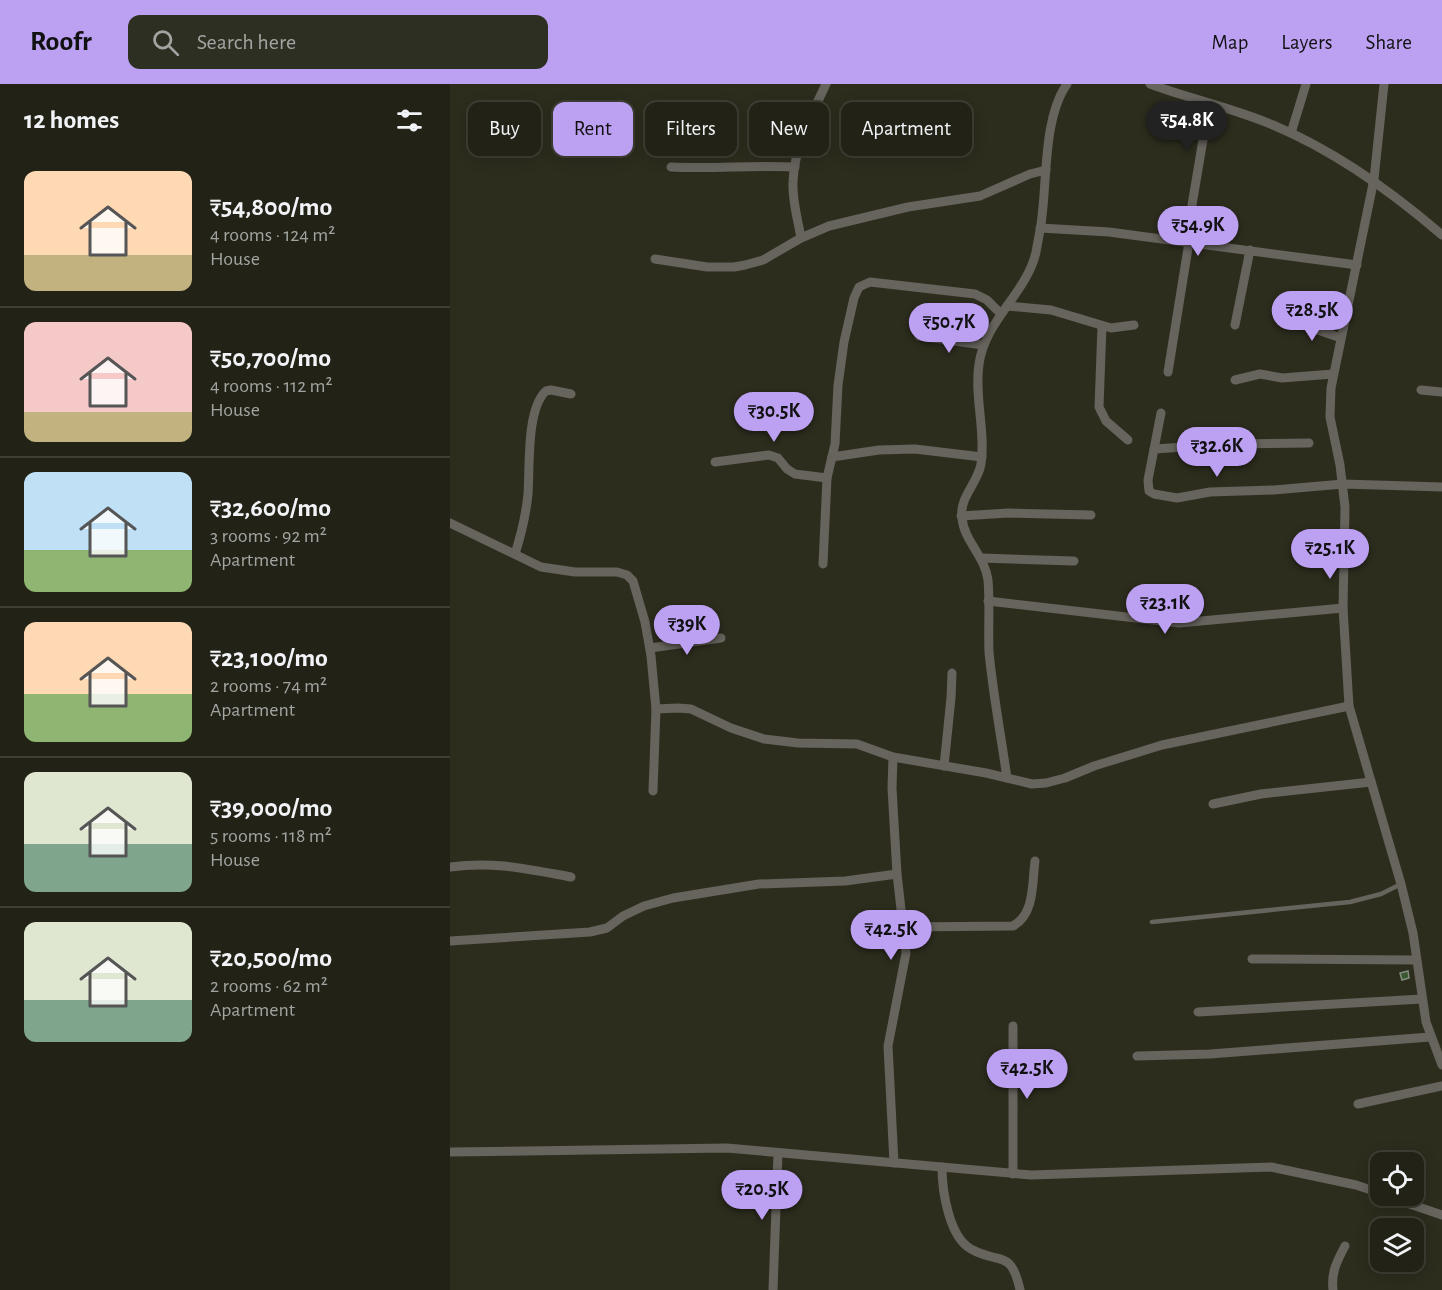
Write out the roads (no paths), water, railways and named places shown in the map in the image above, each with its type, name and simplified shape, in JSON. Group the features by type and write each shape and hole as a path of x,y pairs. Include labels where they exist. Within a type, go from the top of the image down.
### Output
{"street":[{"path":"801,238 794,197 795,166 799,148 826,84"},
{"path":"1007,778 989,653 986,568 966,532 961,516 964,500 980,475 982,457 978,379 983,345 1018,290 1035,256 1053,116 1067,84"},
{"path":"1150,84 1292,133 1374,179 1442,235"},
{"path":"1292,133 1306,84"},
{"path":"1384,84 1374,179 1331,388 1330,417 1343,484 1345,507 1343,608 1349,706 1401,884 1413,933 1430,1037 1442,1065"},
{"path":"1192,205 1209,104"},
{"path":"672,167 795,166"},
{"path":"655,259 707,267 734,267 763,260 801,238 829,226 908,207 990,193 1030,174 1046,170"},
{"path":"1040,228 1109,232 1357,265"},
{"path":"1168,372 1189,242"},
{"path":"1235,325 1250,250"},
{"path":"823,564 827,478 836,433 838,385 844,342 859,286 870,282 967,292 1004,310 1051,310 1112,328 1134,325"},
{"path":"1292,321 1341,338"},
{"path":"1102,326 1100,407 1106,421 1128,440"},
{"path":"919,336 983,345"},
{"path":"1235,380 1260,374 1282,378 1334,374"},
{"path":"1421,390 1442,392"},
{"path":"515,554 525,516 530,443 539,401 546,391 571,394"},
{"path":"1161,413 1148,486 1149,491 1154,494 1184,497 1210,492 1274,490 1343,484 1442,487"},
{"path":"1154,449 1233,444 1309,443"},
{"path":"832,457 879,450 915,448 982,457"},
{"path":"716,462 768,455 778,458 787,469 795,474 827,478"},
{"path":"961,516 1008,513 1091,515"},
{"path":"450,523 542,567 575,572 617,572 627,575 633,581 650,648 656,709 653,791"},
{"path":"981,558 1074,561"},
{"path":"988,601 1179,623 1343,608"},
{"path":"650,648 721,638"},
{"path":"944,766 952,673"},
{"path":"656,709 691,709 731,728 764,739 798,743 857,744 893,757 1032,783 1046,783 1162,745 1349,706"},
{"path":"893,757 892,788 897,874 906,953 888,1046 894,1163"},
{"path":"1213,804 1261,794 1371,782"},
{"path":"904,927 1013,926 1022,921 1029,911 1035,861"},
{"path":"450,867 501,865 571,877"},
{"path":"450,941 590,932 607,927 644,906 673,898 759,885 845,881 897,874"},
{"path":"1252,959 1416,960"},
{"path":"1198,1012 1422,999"},
{"path":"1013,1026 1013,1174"},
{"path":"1137,1056 1210,1054 1430,1037"},
{"path":"1358,1104 1442,1086"},
{"path":"450,1152 727,1148 1031,1175 1271,1167 1370,1190"},
{"path":"773,1290 778,1152"},
{"path":"942,1167 942,1185 957,1235 972,1250 998,1257 1011,1264 1017,1273 1020,1290"},
{"path":"1415,1206 1442,1215"},
{"path":"1333,1290 1331,1278 1334,1265 1345,1246"}],"lane":[{"path":"1152,922 1350,902 1381,894 1401,884"}]}
